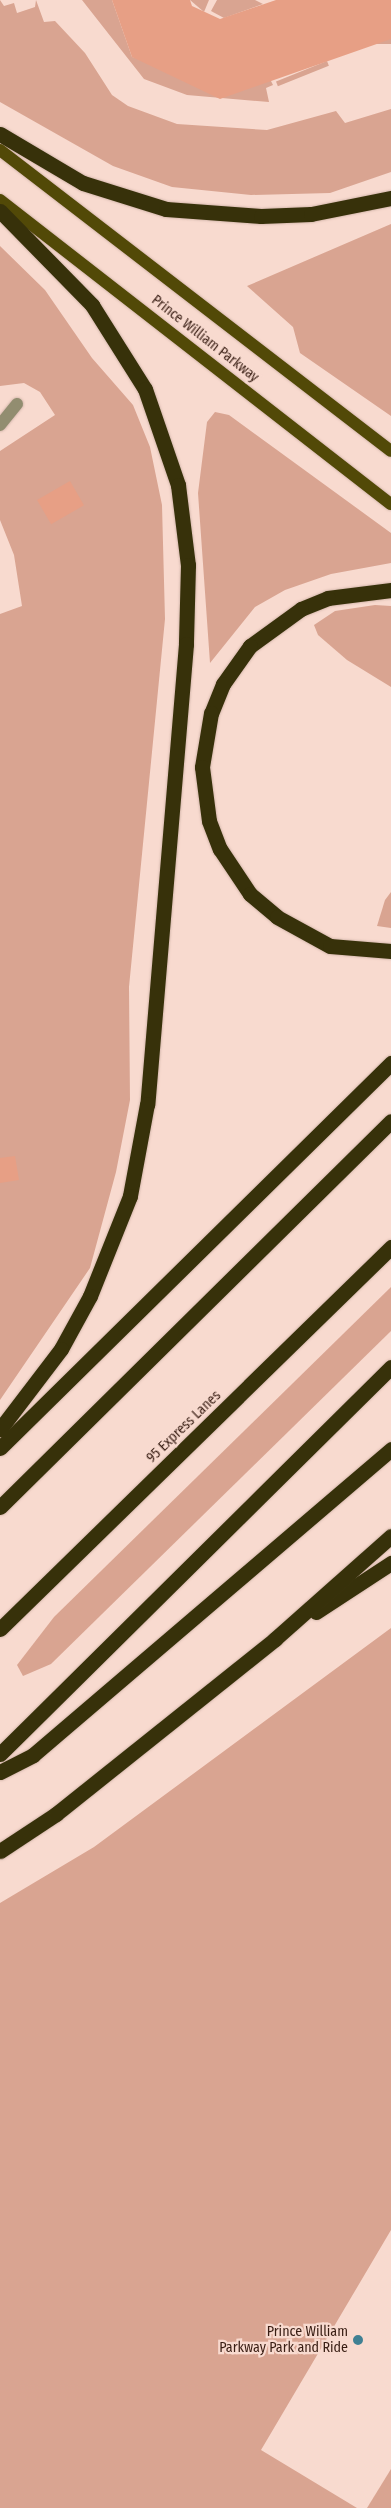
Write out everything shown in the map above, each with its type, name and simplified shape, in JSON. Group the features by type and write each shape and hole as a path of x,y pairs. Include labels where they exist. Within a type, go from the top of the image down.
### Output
{"highway":[{"path":"0,134 83,183 166,209 261,216 311,214 391,198"},
{"path":"0,211 92,305 145,389 178,485 188,565 186,644 147,1104 130,1196 90,1296 61,1349 0,1429"},
{"path":"391,590 328,598 301,610 250,646 223,684 211,713 202,767 213,831 232,870 250,894 277,918 322,942 356,951 391,951"},
{"path":"0,1448 391,1063"},
{"path":"0,1507 391,1121"},
{"name":"95 Express Lanes","path":"0,1629 391,1247"},
{"path":"0,1754 391,1367"},
{"path":"0,1772 33,1755 391,1449"},
{"path":"0,1851 56,1814 275,1638 391,1536"},
{"path":"275,1638 389,1565"}],"main road":[{"name":"Prince William Parkway","path":"0,150 391,450"},
{"name":"Prince William Parkway","path":"0,200 391,504"}],"street":[{"path":"0,425 17,404"}],"shaded area":[{"path":"0,0 4,6 14,3 17,13 35,7 36,0 44,22 55,21 85,53 112,95 128,106 177,124 267,130 336,111 345,123 391,109 391,172 330,193 251,195 172,187 113,166 0,102"},
{"path":"82,0 112,0 132,57 271,81 273,85 266,88 269,102 187,95 144,79"},
{"path":"190,0 209,0 204,12"},
{"path":"217,0 255,0 263,4 224,18 211,11"},
{"path":"330,39 391,39 391,44 330,44"},
{"path":"327,61 329,66 278,86 276,82"},
{"path":"391,224 391,416 300,353 293,327 247,286"},
{"path":"0,246 45,290 92,358 133,405 150,447 162,505 165,619 129,987 130,1100 116,1172 90,1268 0,1400 0,614 22,606 14,555 0,520 0,451 55,415 40,392 24,383 0,386"},
{"path":"215,412 229,415 391,533 391,563 331,574 285,590 255,607 210,663 198,493 207,422"},
{"path":"375,605 391,606 391,687 347,660 318,635 314,625 335,611"},
{"path":"391,892 391,928 377,926 385,900"},
{"path":"391,1287 391,1331 51,1664 23,1676 17,1665 54,1617"},
{"path":"391,1628 391,2230 261,2450 357,2508 0,2508 0,1903 94,1847"},
{"path":"391,2469 391,2508 367,2508"}],"building":[{"path":"112,0 190,0 192,6 220,19 276,0 391,0 391,39 220,99 132,57"},
{"path":"70,481 84,505 51,524 37,500"},
{"path":"15,1156 19,1180 0,1183 0,1158"}],"place":[{"name":"Prince William Parkway Park and Ride","path":"358,2340"}]}
